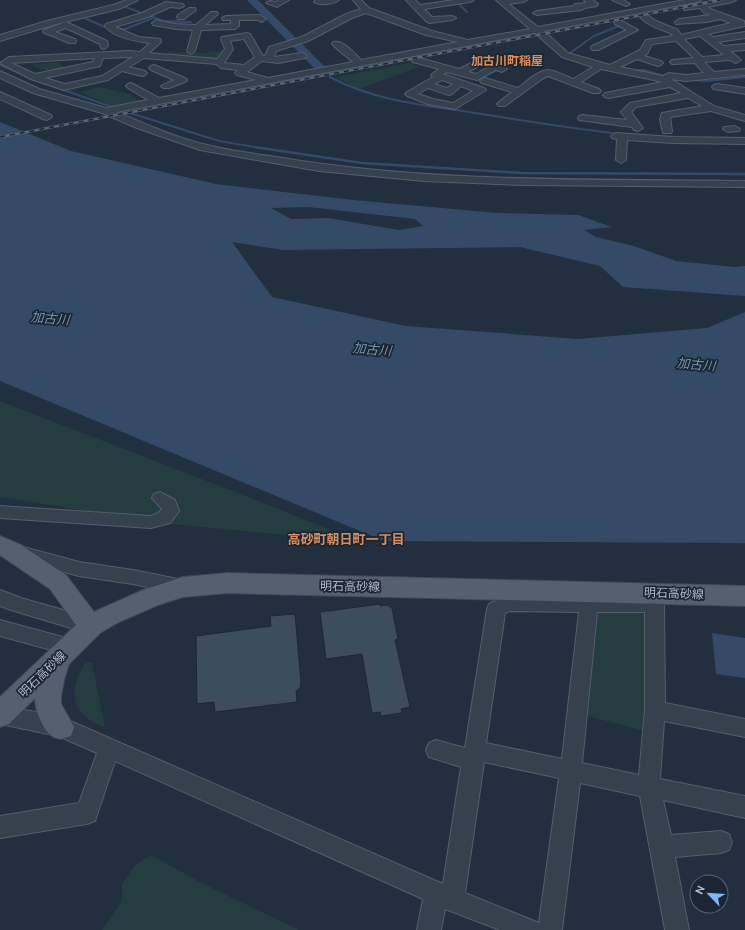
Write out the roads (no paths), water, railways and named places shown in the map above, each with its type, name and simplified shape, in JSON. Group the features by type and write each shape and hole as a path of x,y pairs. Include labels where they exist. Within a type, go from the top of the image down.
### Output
{"main road":[{"path":"6,548 58,582 91,626"},
{"name":"明石高砂線","path":"1,715 91,626 130,605 183,587 228,583 654,599 745,596"},
{"path":"61,727 53,719 49,711 48,689 64,654"}],"street":[{"path":"110,0 122,5"},
{"path":"270,3 277,5 285,0"},
{"path":"357,0 366,10 429,33 470,43"},
{"path":"410,0 430,20 448,19 429,33"},
{"path":"382,16 400,12 421,11 470,0"},
{"path":"501,1 524,0"},
{"path":"567,0 598,18"},
{"path":"552,27 539,17 555,10 594,4 588,0"},
{"path":"615,4 628,7 659,7 732,0"},
{"path":"318,2 337,1"},
{"path":"501,1 541,33 562,54 600,66 614,67 668,81 710,108 743,117"},
{"path":"0,38 4,34 134,2"},
{"path":"646,2 659,7"},
{"path":"157,41 137,39 112,29 109,26 133,20 167,3 180,6"},
{"path":"700,3 707,11 742,23"},
{"path":"192,88 209,82 240,86 470,43 541,33 552,27 598,18 644,16 700,3"},
{"path":"334,76 616,18 628,7"},
{"path":"599,8 637,29 597,47 612,51"},
{"path":"174,16 192,10"},
{"path":"269,81 240,73 246,68 265,58 272,49 298,43 334,25 345,17 366,10"},
{"path":"555,10 575,23"},
{"path":"152,11 235,26 235,18"},
{"path":"644,16 653,23 675,32 678,38 698,57 697,60 711,75"},
{"path":"664,27 720,16"},
{"path":"156,23 177,26 206,20 260,17 262,19"},
{"path":"707,19 723,27"},
{"path":"64,40 47,32 83,20"},
{"path":"206,20 194,34 195,40 187,51 206,52"},
{"path":"614,67 644,52 649,42 678,38 742,23"},
{"path":"66,25 104,43 104,46"},
{"path":"3,61 34,77 64,86 105,78 142,55 164,35 173,31 177,26"},
{"path":"126,35 138,31"},
{"path":"702,33 724,50 738,58 745,68"},
{"path":"454,38 479,34"},
{"path":"713,40 745,35"},
{"path":"219,62 230,49 225,39 247,36 265,58 278,60 302,56"},
{"path":"616,38 630,42"},
{"path":"350,42 338,45 359,63"},
{"path":"77,56 86,46 124,46"},
{"path":"724,50 745,47"},
{"path":"636,56 656,67 658,50"},
{"path":"3,61 19,56 100,56 129,54 219,62 221,65 246,68"},
{"path":"34,77 65,66 97,64 100,56"},
{"path":"675,62 738,58"},
{"path":"416,60 442,73 459,83 481,90 471,100 455,106 431,102 410,94 428,85 442,73 461,72 477,77 502,70 495,84"},
{"path":"574,82 600,66"},
{"path":"121,68 145,75 165,72"},
{"path":"154,68 182,80 164,84 183,97"},
{"path":"668,81 669,76 686,78 745,72"},
{"path":"502,104 539,77 548,73 600,92 668,81"},
{"path":"0,74 36,90 106,112 204,148 319,168 439,179 522,182 745,184"},
{"path":"485,82 519,92"},
{"path":"428,85 449,92 459,83"},
{"path":"106,112 183,97 226,85"},
{"path":"131,86 158,102"},
{"path":"716,87 733,88 745,91"},
{"path":"0,95 47,117"},
{"path":"583,118 637,126 626,112 633,104 688,95"},
{"path":"669,129 665,119 666,115 710,108"},
{"path":"730,130 731,119 743,117"},
{"path":"621,160 619,136 673,140 745,141"},
{"path":"678,183 745,192"},
{"path":"0,512 151,522 164,518 171,511 169,504 160,498"},
{"path":"6,548 79,569 133,577 183,587"},
{"path":"0,598 18,605 91,626"},
{"path":"429,930 444,896 475,756 496,609 508,603 589,604 654,599 655,710 649,787 662,847 676,930"},
{"path":"550,930 589,604"},
{"path":"0,628 64,654"},
{"path":"655,710 745,728"},
{"path":"1,715 61,727 444,896 530,930"},
{"path":"0,827 87,813 110,749"},
{"path":"436,750 570,771 745,807"},
{"path":"662,847 721,842"}],"water":[{"name":"加古川","path":"0,122 71,151 216,184 353,200 498,213 578,215 612,227 584,230 596,237 634,246 676,261 734,267 745,266 745,296 623,287 600,266 520,247 283,250 232,242 272,297 406,326 578,339 707,328 745,312 745,543 384,541 0,381","holes":["308,207 415,219 423,226 399,230 328,218 291,219 271,208"]},
{"path":"712,633 745,638 745,678 716,674"}],"waterway":[{"path":"252,0 294,42"},
{"path":"458,3 467,12"},
{"path":"123,6 144,14"},
{"path":"147,15 164,21 191,22"},
{"path":"80,16 105,27"},
{"path":"118,29 125,29 153,18"},
{"path":"566,53 570,53 594,36 621,25"},
{"path":"297,45 320,68"},
{"path":"0,65 35,80 115,108"},
{"path":"630,70 643,70 667,77"},
{"path":"330,77 346,85 380,96 433,107 620,134"},
{"path":"691,80 707,81 745,77"},
{"path":"130,113 219,141 255,147"},
{"path":"255,147 362,163 522,173 745,174"},
{"path":"255,147 260,148"}],"railway":[{"path":"0,137 721,0"}],"district":[{"name":"加古川町稲屋","path":"507,60"},
{"name":"高砂町朝日町一丁目","path":"346,539"}]}
